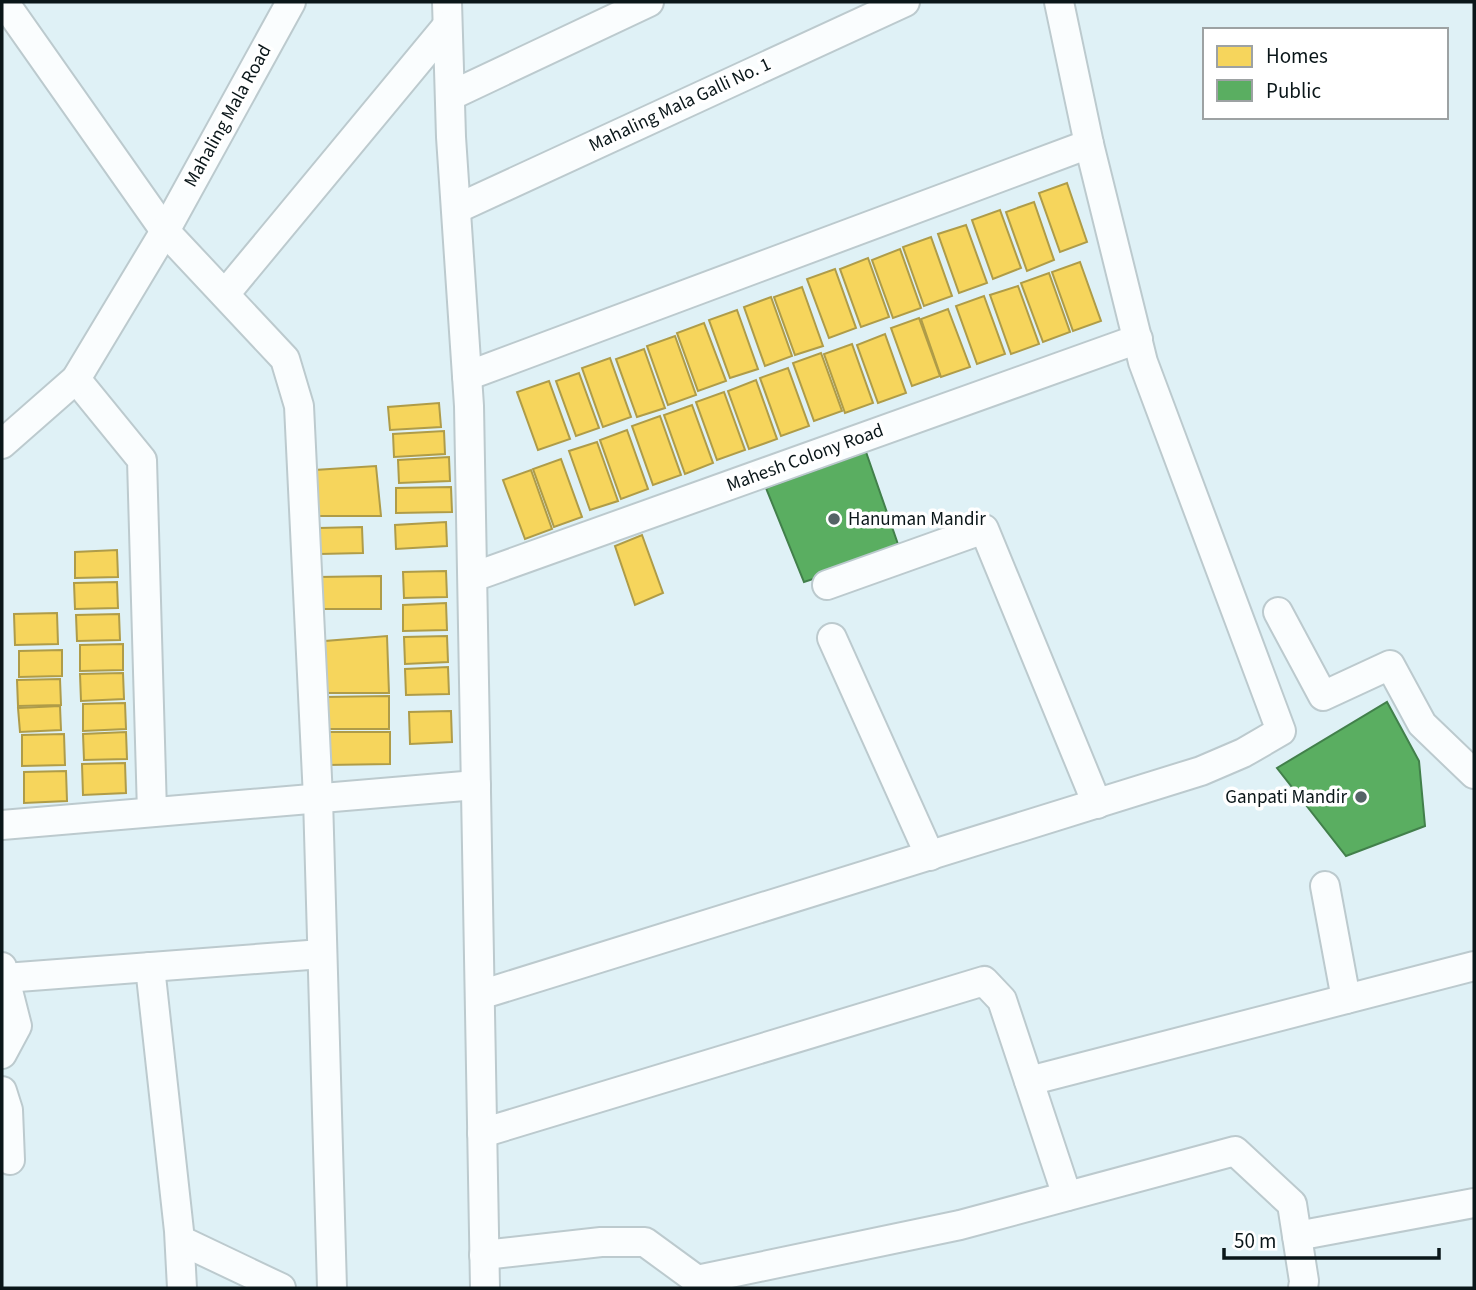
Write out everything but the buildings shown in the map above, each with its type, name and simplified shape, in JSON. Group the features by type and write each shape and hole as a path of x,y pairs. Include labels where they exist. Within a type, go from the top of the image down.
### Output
{"street":[{"path":"4,2 165,231 285,359 299,406 318,798 332,1288"},
{"name":"Mahaling Mala Road","path":"2,444 76,379 165,231 290,2"},
{"path":"450,96 649,2"},
{"name":"Mahaling Mala Galli No. 1","path":"456,209 905,2"},
{"path":"480,995 1201,771 1243,754 1281,731 1143,362 1089,144 1059,2"},
{"path":"225,294 448,8"},
{"path":"448,8 450,96 467,376 473,577 485,1288"},
{"path":"467,376 1089,144"},
{"name":"Mahesh Colony Road","path":"473,577 1138,339"},
{"path":"76,379 142,460 152,812"},
{"path":"827,585 984,530 1097,804"},
{"path":"1278,612 1323,696 1390,665 1422,724 1474,774"},
{"path":"832,638 930,856"},
{"path":"2,825 476,785"},
{"path":"1325,886 1346,999"},
{"path":"2,1054 17,1026 3,972 150,967 322,954"},
{"path":"1029,1081 1474,966"},
{"path":"150,967 180,1240 182,1288"},
{"path":"482,1133 984,981 1002,1000 1067,1196"},
{"path":"2,1091 8,1110 10,1160"},
{"path":"484,1255 601,1242 645,1242 697,1280 960,1225 1235,1151 1292,1203 1303,1288"},
{"path":"1297,1236 1474,1203"},
{"path":"180,1240 281,1288"}],"place":[{"name":"Hanuman Mandir","path":"834,519"},
{"name":"Ganpati Mandir","path":"1361,797"}]}
